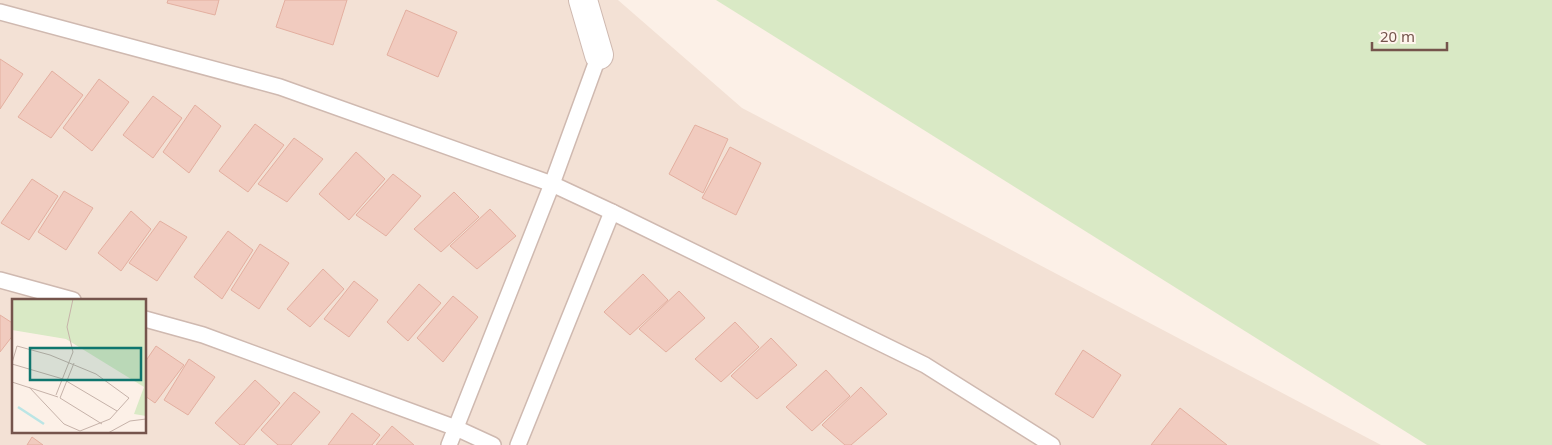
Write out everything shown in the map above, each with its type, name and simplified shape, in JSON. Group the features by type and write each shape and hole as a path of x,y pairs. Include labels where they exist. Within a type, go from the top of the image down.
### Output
{"street":[{"path":"582,0 599,56"}],"lane":[{"path":"0,12 280,87 552,184 925,365 1052,445"},
{"path":"449,445 552,184 599,56"},
{"path":"518,445 612,212"},
{"path":"0,280 69,299"},
{"path":"146,319 203,335 456,428 493,445"}],"shaded area":[{"path":"0,0 618,0 742,108 1381,445 0,445"}],"green space":[{"path":"716,0 1552,0 1552,445 1427,445"}],"building":[{"path":"168,0 219,0 215,15 167,3"},
{"path":"285,0 347,0 333,45 276,27"},
{"path":"406,10 457,32 438,77 387,55"},
{"path":"0,59 23,74 0,109"},
{"path":"52,71 83,95 51,138 18,117"},
{"path":"99,79 129,102 92,151 63,128"},
{"path":"153,96 182,118 153,158 123,135"},
{"path":"195,105 221,126 189,173 163,152"},
{"path":"255,124 284,145 248,192 219,171"},
{"path":"695,125 728,139 703,193 669,174"},
{"path":"294,138 323,159 287,202 258,184"},
{"path":"730,147 761,163 736,215 702,198"},
{"path":"356,152 385,179 349,220 319,194"},
{"path":"393,174 421,196 386,236 356,215"},
{"path":"32,179 58,196 29,240 1,223"},
{"path":"64,191 93,208 66,250 38,232"},
{"path":"454,192 479,217 441,252 414,229"},
{"path":"490,209 516,236 477,269 450,246"},
{"path":"131,211 151,229 121,271 98,253"},
{"path":"160,221 187,237 157,281 129,263"},
{"path":"228,231 253,250 222,299 194,277"},
{"path":"260,244 289,263 259,309 231,290"},
{"path":"323,269 344,289 310,327 287,309"},
{"path":"643,274 668,300 630,335 604,312"},
{"path":"354,281 378,300 349,337 324,319"},
{"path":"419,284 441,303 408,341 387,322"},
{"path":"679,291 705,318 666,352 639,329"},
{"path":"453,296 478,317 443,362 417,338"},
{"path":"0,315 12,323 12,337 0,352"},
{"path":"735,322 759,347 721,382 695,359"},
{"path":"771,338 797,365 757,399 731,376"},
{"path":"156,346 184,365 155,403 146,397 146,361"},
{"path":"1083,350 1121,375 1093,418 1055,394"},
{"path":"189,359 215,377 188,415 164,400"},
{"path":"826,370 850,396 812,431 786,407"},
{"path":"255,380 280,403 244,445 240,445 215,423"},
{"path":"861,387 887,414 851,445 845,445 822,425"},
{"path":"294,392 320,412 291,445 278,445 261,430"},
{"path":"1180,408 1227,445 1151,445"},
{"path":"352,413 380,435 372,445 328,445"},
{"path":"392,426 414,445 376,445"},
{"path":"32,437 43,445 27,445"}]}
